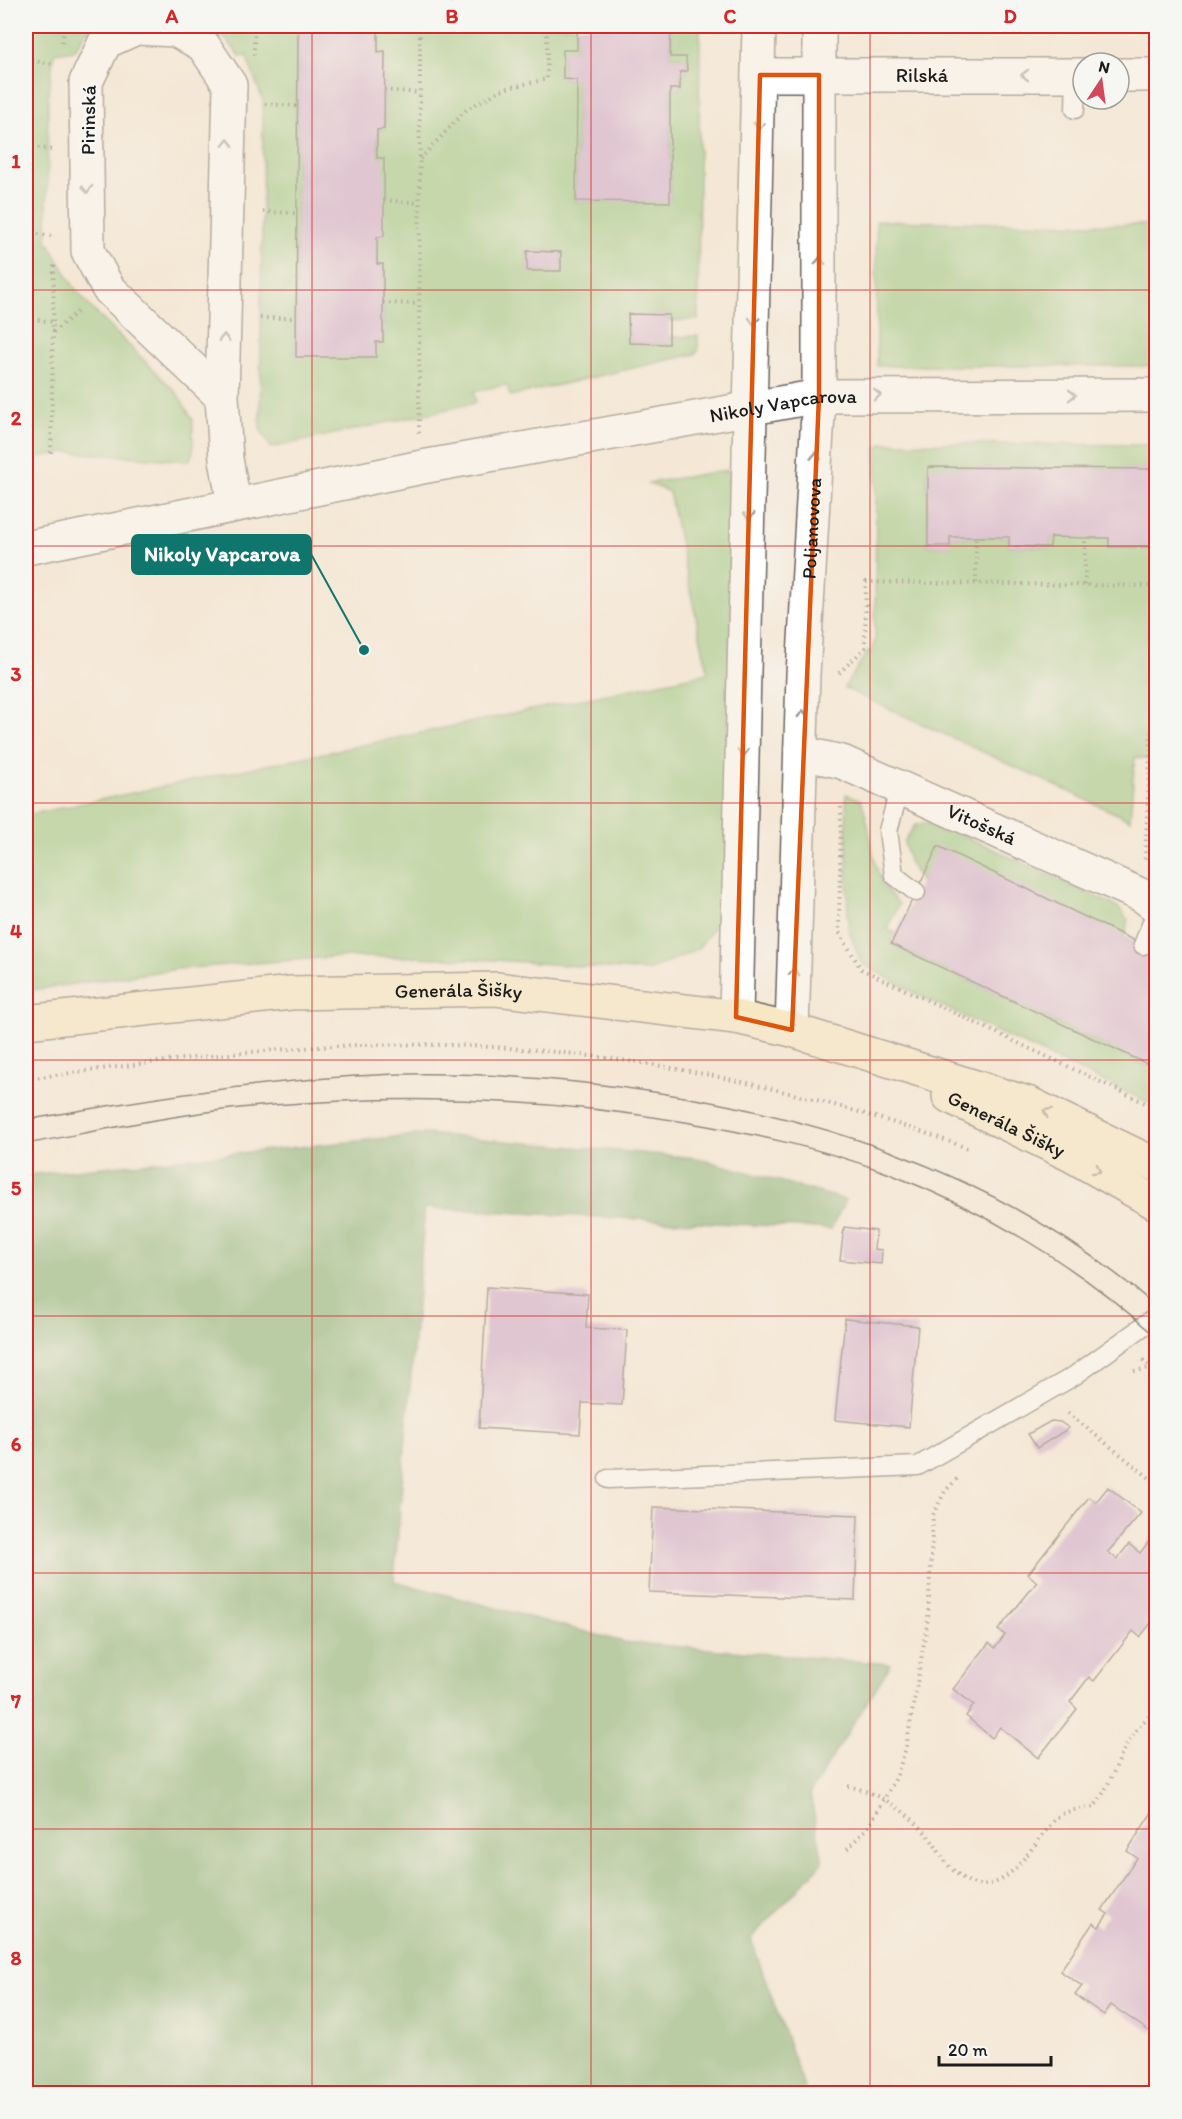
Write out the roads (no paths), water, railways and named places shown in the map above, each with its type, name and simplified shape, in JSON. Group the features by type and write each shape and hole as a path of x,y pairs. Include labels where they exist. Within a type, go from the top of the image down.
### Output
{"main road":[{"name":"Generála Šišky","path":"35,1022 291,993 496,989 736,1017 792,1030 1030,1104 1156,1165"},
{"name":"Generála Šišky","path":"856,1051 1071,1155 1156,1203"}],"street":[{"path":"736,1017 760,75 759,26"},
{"name":"Poljanovova","path":"792,1030 803,675 819,396 819,26"},
{"name":"Pirinská","path":"222,397 108,288 88,250 86,82 105,42 135,28 175,30 203,45 230,85 222,397 226,459 234,504"},
{"name":"Rilská","path":"760,75 1071,75"},
{"path":"1131,75 1156,75"},
{"name":"Nikoly Vapcarova","path":"26,548 422,467 751,406 819,396 1156,395"},
{"name":"Vitošská","path":"802,753 842,762 900,787 1152,905"}],"lane":[{"path":"900,787 888,831 894,875 916,892"},
{"path":"1143,945 1152,905"},
{"path":"608,1479 918,1466 1074,1376 1156,1317"}],"tram line":[{"path":"26,1120 231,1088 314,1079 386,1075 445,1074 535,1078 671,1095 747,1109 821,1128 893,1152 962,1181 1030,1216 1094,1258 1156,1306"},
{"path":"26,1144 149,1121 242,1108 376,1100 428,1099 531,1104 634,1114 685,1122 812,1149 862,1164 924,1188 995,1223 1063,1264 1126,1311 1156,1337"}],"place":[{"name":"Nikoly Vapcarova","path":"364,650"}]}
